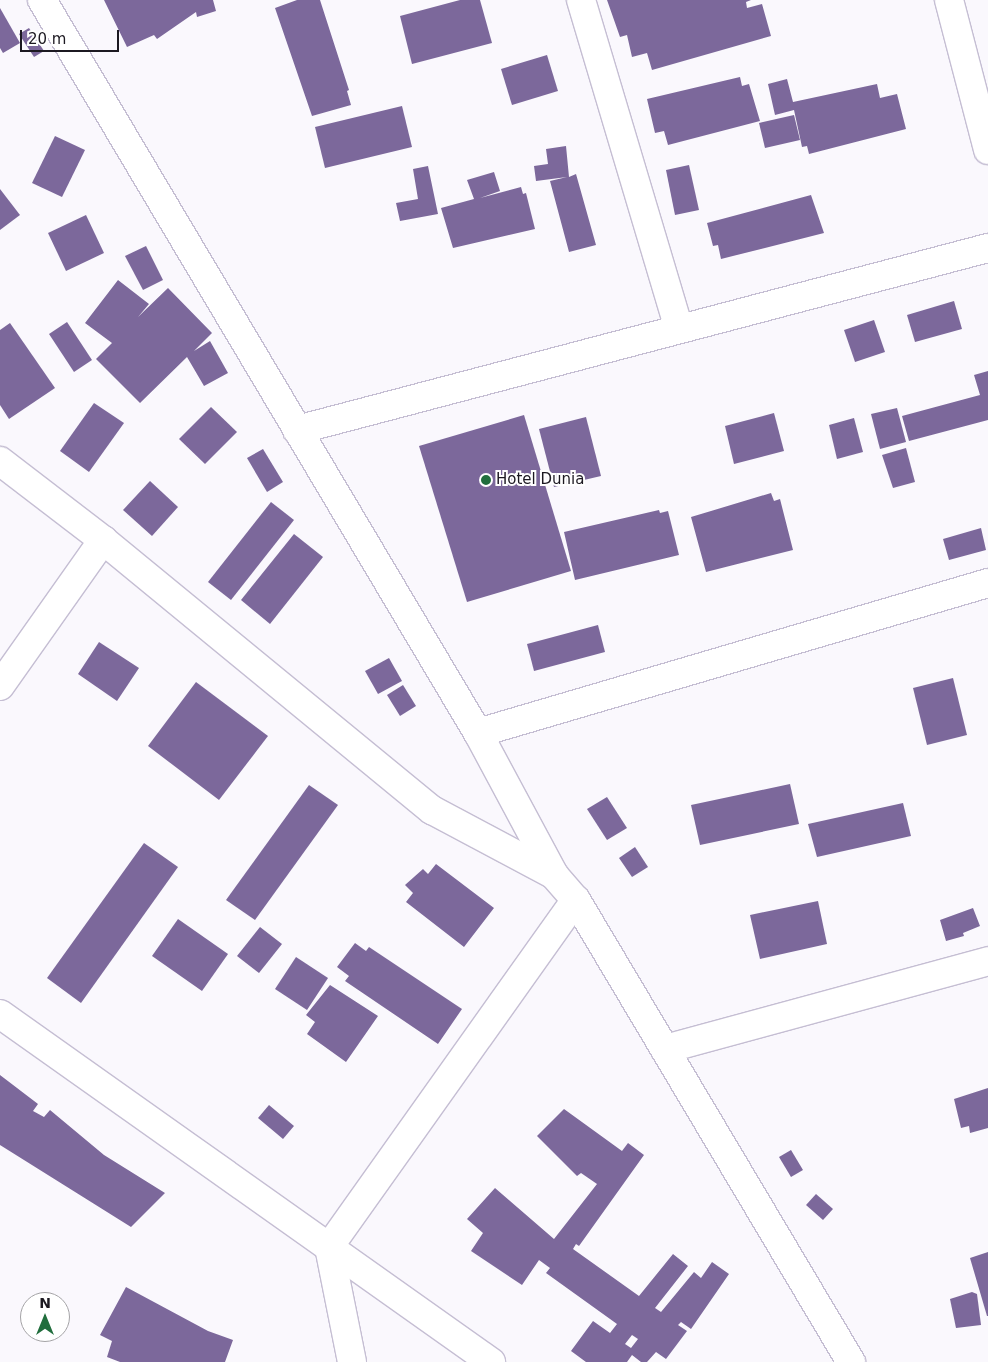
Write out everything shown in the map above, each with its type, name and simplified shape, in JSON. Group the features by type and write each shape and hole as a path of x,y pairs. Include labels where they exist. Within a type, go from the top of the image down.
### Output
{"street":[{"path":"42,0 478,733 554,875 576,900 851,1362"},
{"path":"581,0 679,328"},
{"path":"949,0 988,150"},
{"path":"297,430 988,248"},
{"path":"0,461 103,540 432,810 554,875"},
{"path":"0,686 103,540"},
{"path":"478,733 988,584"},
{"path":"352,1362 329,1247 576,900"},
{"path":"665,1049 988,962"},
{"path":"0,1014 491,1362"}],"building":[{"path":"104,0 213,0 216,11 197,17 196,12 157,39 154,35 127,47"},
{"path":"297,0 320,0 349,90 347,91 351,105 312,116 275,8"},
{"path":"460,0 480,0 492,43 412,64 400,16"},
{"path":"607,0 751,0 746,2 747,8 762,4 771,36 652,70 647,53 632,57 627,35 620,37"},
{"path":"0,8 20,43 3,53 0,48"},
{"path":"29,28 44,51 34,57 19,34"},
{"path":"547,55 558,91 512,105 501,69"},
{"path":"740,77 742,86 749,84 760,121 668,145 664,131 655,133 647,99"},
{"path":"787,79 793,102 877,84 880,98 897,94 906,129 809,154 807,146 802,147 794,110 775,115 768,84"},
{"path":"402,106 412,147 325,168 315,127"},
{"path":"794,115 800,140 765,148 759,123"},
{"path":"55,136 85,150 62,197 32,183"},
{"path":"566,146 569,177 576,174 596,245 569,252 550,181 567,177 536,181 534,166 548,164 546,149"},
{"path":"689,165 699,210 675,215 666,170"},
{"path":"428,166 438,214 400,221 396,203 418,199 413,169"},
{"path":"494,172 500,191 480,198 521,187 523,194 526,193 535,229 453,248 441,208 474,199 467,180"},
{"path":"0,189 20,215 0,230"},
{"path":"811,195 824,233 721,259 718,245 713,246 707,223"},
{"path":"86,215 104,253 66,271 48,233"},
{"path":"146,246 163,280 143,290 125,256"},
{"path":"118,280 149,304 138,317 168,288 212,333 194,351 210,341 228,373 204,386 187,357 140,403 96,359 112,343 85,323"},
{"path":"954,301 962,329 915,342 907,315"},
{"path":"874,320 885,352 855,362 844,330"},
{"path":"67,322 92,360 74,372 49,334"},
{"path":"10,323 55,388 9,419 0,405 0,330"},
{"path":"988,371 988,420 909,441 902,416 980,395 974,375"},
{"path":"94,403 124,423 89,472 60,451"},
{"path":"211,407 237,432 205,464 179,439"},
{"path":"897,408 906,442 880,449 871,414"},
{"path":"774,413 784,451 734,464 725,426"},
{"name":"Hotel Dunia","path":"524,415 571,571 467,602 419,446"},
{"path":"586,417 601,476 554,487 539,429"},
{"path":"854,418 863,452 837,459 829,425"},
{"path":"906,448 915,482 893,488 882,455"},
{"path":"263,449 283,482 267,492 247,458"},
{"path":"150,481 178,507 152,536 123,510"},
{"path":"771,493 774,501 780,499 793,550 706,572 691,517"},
{"path":"271,502 294,520 231,600 208,582"},
{"path":"659,510 660,513 668,511 679,555 575,580 564,532"},
{"path":"981,528 986,550 949,560 943,539"},
{"path":"294,534 323,557 270,624 241,600"},
{"path":"598,625 605,652 534,671 527,644"},
{"path":"99,642 139,668 117,701 78,674"},
{"path":"389,658 402,681 378,694 365,671"},
{"path":"953,678 967,735 927,745 913,688"},
{"path":"196,682 268,736 219,800 148,746"},
{"path":"403,685 416,706 400,716 387,695"},
{"path":"790,784 799,824 700,845 691,805"},
{"path":"309,785 338,805 255,920 226,900"},
{"path":"607,797 627,828 607,840 587,809"},
{"path":"903,803 911,836 817,857 808,824"},
{"path":"144,843 178,867 81,1003 47,978"},
{"path":"635,847 648,867 632,877 619,858"},
{"path":"436,864 494,908 464,947 406,902 413,893 405,885 423,869 428,874"},
{"path":"818,901 827,944 760,959 750,915"},
{"path":"973,908 980,926 963,933 964,936 946,941 940,920"},
{"path":"178,919 228,954 202,991 152,956"},
{"path":"260,927 282,944 259,973 237,956"},
{"path":"355,943 366,951 369,947 462,1009 438,1044 345,981 349,976 337,967"},
{"path":"296,957 328,978 307,1010 275,989"},
{"path":"330,985 378,1016 346,1062 307,1034 315,1022 306,1015"},
{"path":"0,1075 38,1104 33,1111 44,1117 50,1110 104,1155 165,1193 131,1227 0,1145"},
{"path":"988,1088 988,1128 970,1133 969,1126 961,1128 954,1099"},
{"path":"269,1105 294,1126 283,1139 258,1118"},
{"path":"564,1109 622,1151 628,1143 644,1155 579,1246 576,1244 573,1249 639,1296 673,1254 688,1266 655,1308 661,1312 694,1272 701,1278 712,1262 729,1274 691,1329 681,1322 678,1325 687,1331 666,1359 656,1352 647,1362 641,1362 632,1355 627,1362 586,1362 571,1351 593,1321 610,1333 617,1324 546,1273 550,1268 539,1260 522,1285 471,1251 483,1233 467,1219 495,1188 554,1239 597,1184 581,1173 577,1176 537,1136","holes":["632,1335 638,1339 631,1348 625,1344"]},
{"path":"791,1150 803,1170 791,1177 779,1157"},
{"path":"816,1194 833,1209 823,1220 806,1205"},
{"path":"988,1252 988,1316 987,1316 970,1258"},
{"path":"126,1287 208,1331 233,1340 225,1362 120,1362 107,1357 112,1341 100,1335"},
{"path":"972,1292 977,1294 981,1325 956,1328 950,1299"}],"place":[{"name":"Hotel Dunia","path":"486,480"}]}
